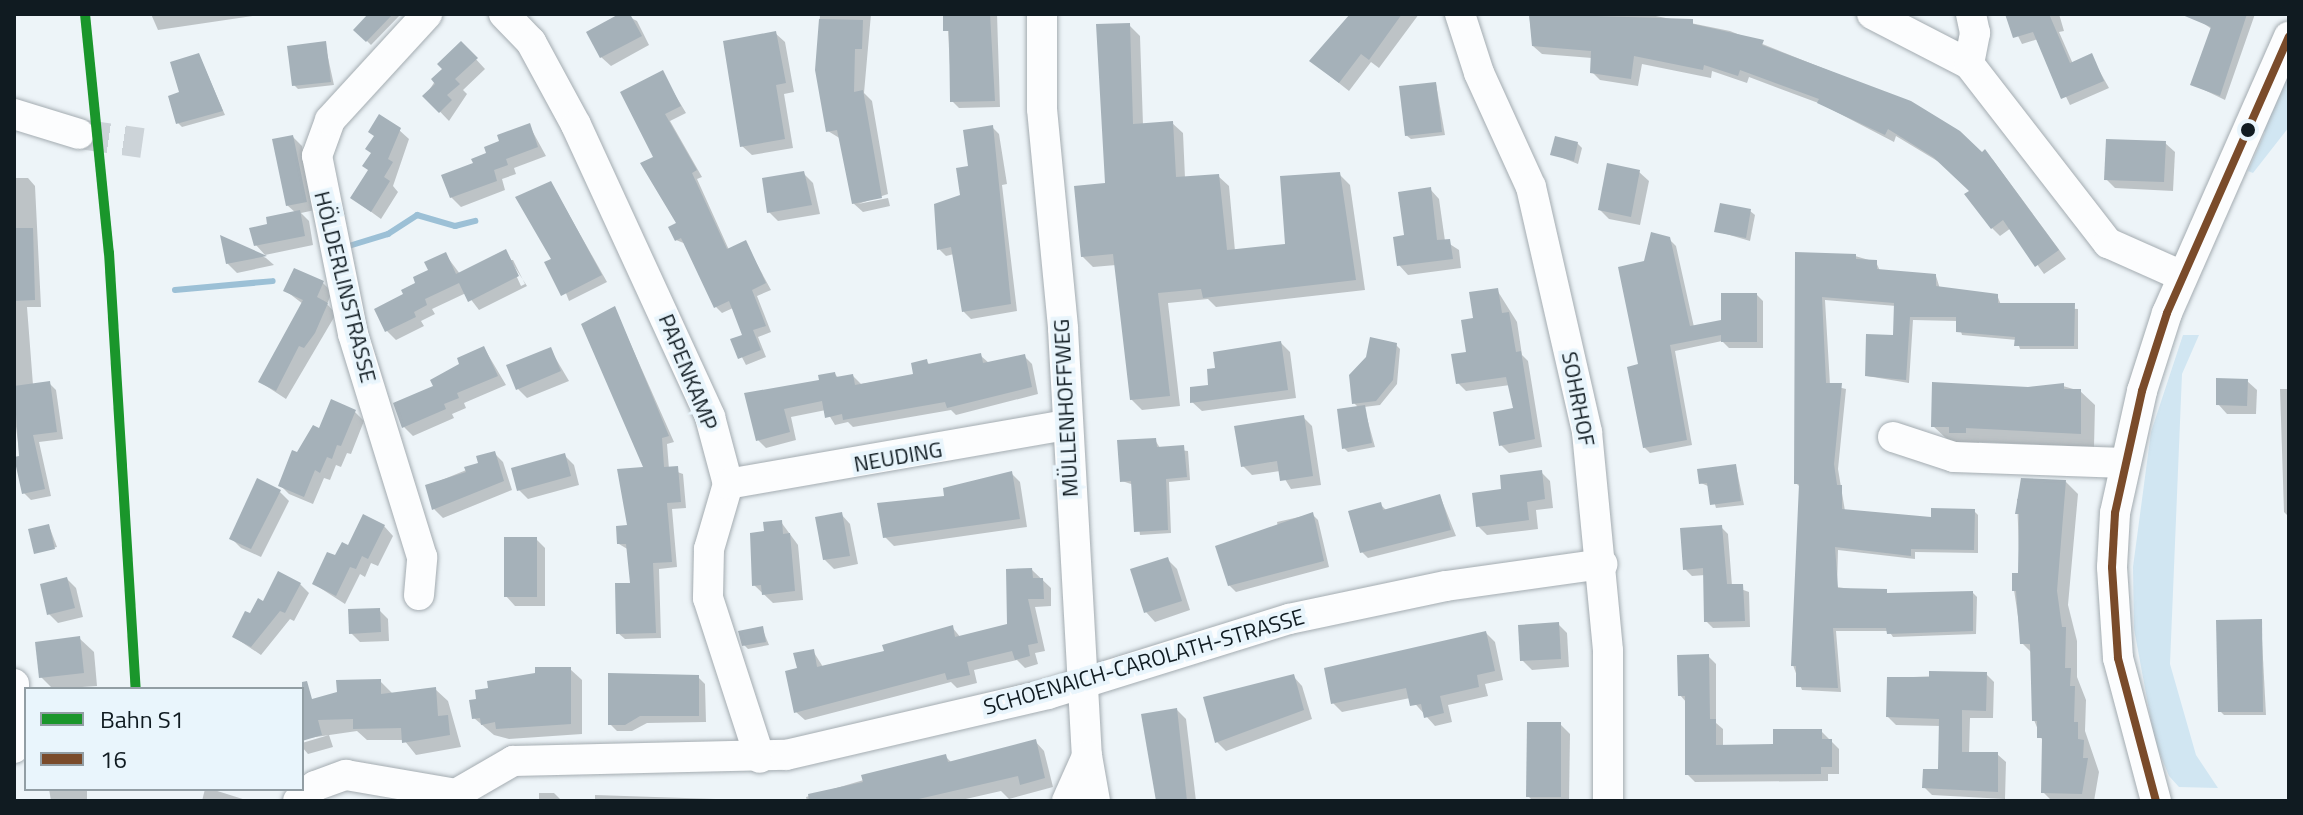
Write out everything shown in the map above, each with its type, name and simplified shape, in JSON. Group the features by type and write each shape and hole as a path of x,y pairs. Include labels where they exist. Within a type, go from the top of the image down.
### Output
{"street":[{"name":"HÖLDERLINSTRASSE","path":"419,595 422,557 353,334 317,156 330,120 427,14"},
{"name":"PAPENKAMP","path":"504,14 531,42 610,196 710,417 728,484"},
{"name":"MÜLLENHOFFWEG","path":"1042,14 1042,109 1085,682 1087,756 1095,801"},
{"name":"SOHRHOF","path":"1460,14 1479,73 1531,187 1587,432 1602,564 1608,801"},
{"path":"1872,14 1969,64 2108,243 2182,276"},
{"path":"1969,64 1975,33 1971,14"},
{"path":"2156,801 2134,734 2116,643 2112,567 2125,463 2142,391 2182,276 2289,37"},
{"path":"14,114 79,134"},
{"name":"NEUDING","path":"728,484 1067,425"},
{"path":"1893,437 1954,457 2125,463"},
{"path":"728,484 709,549 708,598 760,758"},
{"name":"SCHOENAICH-CAROLATH-STRASSE","path":"456,797 513,761 760,758 1085,682 1289,619 1446,586 1602,564"},
{"path":"14,684 14,748"},
{"path":"1067,801 1087,756"},
{"path":"298,801 315,786 346,775 456,797"}],"shaded area":[{"path":"2289,65 2289,127 2253,173 2248,171 2265,132 2260,129"},
{"path":"2183,335 2199,335 2182,374 2170,664 2196,755 2218,788 2179,787 2169,776 2155,742 2134,629 2133,567 2151,432"}],"building":[{"path":"368,14 393,14 366,42 353,30"},
{"path":"619,14 630,14 642,36 600,58 586,32"},
{"path":"943,14 990,14 995,101 950,102 949,31 943,31"},
{"path":"1350,14 1402,14 1369,60 1361,54 1339,83 1309,61"},
{"path":"1529,14 1693,19 1693,24 1764,40 1762,45 1911,101 1960,131 1982,152 1985,149 2059,250 2035,267 2003,220 1991,229 1964,194 1969,191 1933,157 1888,129 1885,135 1817,103 1819,99 1740,70 1738,76 1704,65 1703,70 1634,56 1631,79 1590,73 1591,51 1532,46"},
{"path":"2005,14 2049,14 2070,63 2092,53 2104,81 2061,99 2033,32 2013,38"},
{"path":"2180,14 2247,14 2220,96 2190,85 2211,27"},
{"path":"819,19 863,20 862,49 855,49 854,92 863,90 882,198 852,204 837,130 826,132 815,70"},
{"path":"1130,23 1133,124 1173,121 1176,177 1219,174 1227,250 1285,244 1280,176 1340,172 1356,280 1203,298 1201,289 1158,293 1170,396 1130,400 1113,254 1081,257 1074,186 1105,183 1096,24"},
{"path":"776,31 786,83 776,85 785,139 740,147 723,41"},
{"path":"326,41 331,82 292,86 287,46"},
{"path":"461,41 478,58 455,79 460,84 447,95 452,100 439,113 422,96 435,84 431,79 442,69 437,64"},
{"path":"199,53 223,111 176,124 168,96 179,92 170,62"},
{"path":"663,70 681,106 665,114 697,170 692,173 727,249 746,240 766,283 752,290 766,326 753,330 761,350 738,359 730,339 742,335 729,301 714,308 681,238 675,241 668,227 676,223 640,163 653,157 620,92"},
{"path":"1436,82 1442,132 1405,136 1399,86"},
{"path":"379,114 401,128 388,159 393,162 384,177 390,181 371,212 350,198 368,170 362,166 371,153 365,149 374,136 368,132"},
{"path":"530,123 538,147 506,159 508,165 494,170 497,181 450,198 441,175 473,163 471,159 486,153 484,147 499,141 497,135"},
{"path":"993,125 1011,304 962,312 951,247 937,250 934,204 960,195 956,168 968,166 963,130"},
{"path":"293,135 307,202 286,206 272,139"},
{"path":"1555,136 1578,142 1574,161 1550,155"},
{"path":"2106,139 2166,141 2164,182 2104,180"},
{"path":"1607,163 1640,170 1631,217 1598,210"},
{"path":"804,171 812,205 767,213 762,178"},
{"path":"551,181 602,275 561,296 544,262 551,259 515,197"},
{"path":"1431,187 1437,240 1450,239 1453,259 1397,266 1393,237 1404,235 1398,192"},
{"path":"1720,203 1751,209 1746,238 1714,232"},
{"path":"300,210 305,236 254,246 249,228 267,224 266,217"},
{"path":"14,228 33,228 35,300 14,301"},
{"path":"1651,232 1670,237 1690,326 1721,320 1721,293 1757,293 1757,342 1721,342 1721,335 1670,345 1687,440 1643,448 1627,367 1638,364 1618,267 1644,261"},
{"path":"220,235 267,256 226,264"},
{"path":"506,249 519,276 468,302 459,283 425,299 427,305 414,312 416,317 385,332 374,309 403,294 401,290 415,283 413,277 428,270 424,262 446,252 456,274"},
{"path":"1795,252 1856,254 1856,259 1877,260 1877,269 1936,274 1936,286 1998,294 1998,303 2075,303 2074,346 2014,346 2015,337 1956,332 1956,317 1910,317 1906,380 1865,376 1866,334 1893,335 1894,303 1822,297 1826,383 1842,383 1834,464 1837,485 1842,485 1842,509 1931,517 1931,508 1975,509 1974,550 1911,549 1911,556 1835,547 1838,588 1887,589 1887,593 1973,591 1973,631 1887,634 1886,628 1833,628 1838,688 1796,687 1796,666 1791,666 1799,484 1794,484"},
{"path":"294,268 324,281 317,297 328,303 315,333 304,348 299,346 276,391 258,382 303,300 283,291"},
{"path":"1498,288 1502,313 1509,312 1516,352 1521,351 1535,439 1499,446 1493,412 1513,408 1506,377 1456,384 1451,354 1466,352 1461,320 1473,318 1469,292"},
{"path":"615,306 669,436 662,438 664,467 678,466 681,502 667,503 672,562 653,563 656,633 616,634 615,583 630,583 626,544 617,544 616,526 627,525 617,469 643,467 581,324"},
{"path":"1370,337 1397,343 1393,380 1376,401 1352,404 1349,375 1366,357"},
{"path":"1281,341 1288,390 1190,403 1190,387 1208,385 1207,369 1215,368 1213,352"},
{"path":"484,346 498,376 457,393 459,398 444,404 446,409 402,428 393,403 433,386 430,380 459,364 457,358"},
{"path":"551,347 561,371 516,390 506,365"},
{"path":"981,353 983,363 1025,354 1032,387 947,408 945,402 843,420 842,414 825,418 822,401 784,409 790,432 756,441 744,393 819,380 818,375 835,372 836,377 853,374 855,385 913,374 911,363 927,359 928,364"},
{"path":"2216,378 2248,379 2247,406 2216,405"},
{"path":"50,381 57,432 33,435 45,489 22,494 14,457 19,456 14,386"},
{"path":"1932,382 2028,387 2064,383 2064,389 2081,389 2081,434 1966,428 1966,433 1949,433 1949,427 1931,427"},
{"path":"331,399 356,410 341,446 337,445 332,459 327,457 320,473 315,470 304,497 278,486 292,450 297,452 313,425 319,428"},
{"path":"1365,405 1372,443 1342,449 1337,409"},
{"path":"1304,415 1313,476 1280,481 1277,461 1241,467 1234,426"},
{"path":"1156,438 1157,447 1184,445 1187,477 1166,479 1168,530 1134,532 1131,481 1120,482 1117,440"},
{"path":"495,451 504,481 432,510 425,485 466,472 464,467 478,463 476,456"},
{"path":"565,453 571,476 517,491 511,468"},
{"path":"1736,464 1741,501 1710,505 1707,483 1699,484 1697,469"},
{"path":"1542,470 1545,499 1527,502 1529,520 1476,527 1472,493 1501,489 1500,475"},
{"path":"1012,471 1020,519 883,538 877,503 944,496 943,488"},
{"path":"257,478 281,490 251,549 229,539"},
{"path":"2021,478 2066,480 2057,591 2062,627 2066,627 2065,668 2071,668 2070,686 2075,686 2074,722 2078,722 2078,739 2084,740 2083,758 2088,758 2082,794 2041,793 2042,738 2037,738 2037,721 2032,721 2030,644 2020,644 2016,591 2012,591 2012,573 2018,573 2019,514 2015,514"},
{"path":"1440,494 1451,530 1360,553 1348,511 1381,502 1383,510"},
{"path":"842,512 850,556 823,560 815,517"},
{"path":"1313,512 1324,561 1228,586 1215,546"},
{"path":"363,514 385,525 368,559 362,556 356,569 350,567 336,596 312,584 327,552 335,555 342,542 348,545"},
{"path":"782,520 783,534 790,533 795,591 762,595 761,585 752,586 750,533 764,531 763,522"},
{"path":"49,524 55,549 34,554 28,529"},
{"path":"1722,525 1727,584 1743,584 1745,621 1704,622 1703,568 1683,570 1680,528"},
{"path":"504,537 537,537 537,597 504,597"},
{"path":"1168,557 1182,601 1144,613 1130,569"},
{"path":"1032,568 1033,578 1043,578 1044,599 1028,599 1038,643 1028,645 1030,656 1015,660 1012,651 967,662 970,675 947,680 945,673 794,713 785,671 797,668 793,653 814,649 817,667 884,651 882,645 953,625 955,637 1007,624 1006,569"},
{"path":"278,571 301,583 285,613 280,611 251,647 232,637 245,611 250,613 258,598 263,601"},
{"path":"67,577 75,608 47,615 40,584"},
{"path":"380,608 381,632 349,634 348,609"},
{"path":"2262,619 2263,712 2218,712 2216,620"},
{"path":"1559,622 1561,659 1520,661 1518,625"},
{"path":"763,626 766,642 742,646 738,631"},
{"path":"1486,631 1495,671 1477,675 1479,687 1440,696 1444,713 1424,718 1421,704 1410,706 1406,688 1331,704 1324,668"},
{"path":"80,636 84,673 39,678 35,642"},
{"path":"1709,654 1710,719 1716,719 1716,745 1773,744 1773,729 1822,729 1822,739 1832,739 1832,767 1821,767 1821,774 1685,775 1685,696 1678,696 1677,655"},
{"path":"535,667 571,667 571,724 496,729 495,722 481,725 480,718 472,719 469,700 476,699 475,690 488,688 487,681 535,673"},
{"path":"1929,671 1987,672 1986,711 1962,710 1962,752 1998,752 1998,792 1922,788 1923,769 1938,769 1939,719 1886,717 1887,677 1929,677"},
{"path":"608,673 699,675 699,716 640,716 625,725 608,725"},
{"path":"1294,674 1304,710 1215,743 1203,697"},
{"path":"381,679 381,694 436,687 438,716 448,715 450,735 402,743 401,728 353,729 353,719 318,720 322,735 304,740 302,682 307,681 312,699 337,692 336,680"},
{"path":"1177,708 1187,801 1156,801 1141,714"},
{"path":"1527,722 1561,722 1561,797 1526,797"},
{"path":"1036,739 1045,778 1020,785 1018,776 910,801 809,801 808,794 863,782 861,775 946,754 948,762"}],"waterway":[{"path":"352,245 388,234 417,215 455,226 475,221"},
{"path":"175,290 273,281"}],"tunnel":[{"path":"79,134 142,143"}],"rail line":[{"name":"S1","path":"85,14 109,253 136,687"}],"transit line":[{"name":"16","path":"2156,801 2118,658 2112,567 2115,513 2142,391 2167,313 2289,37"}]}
